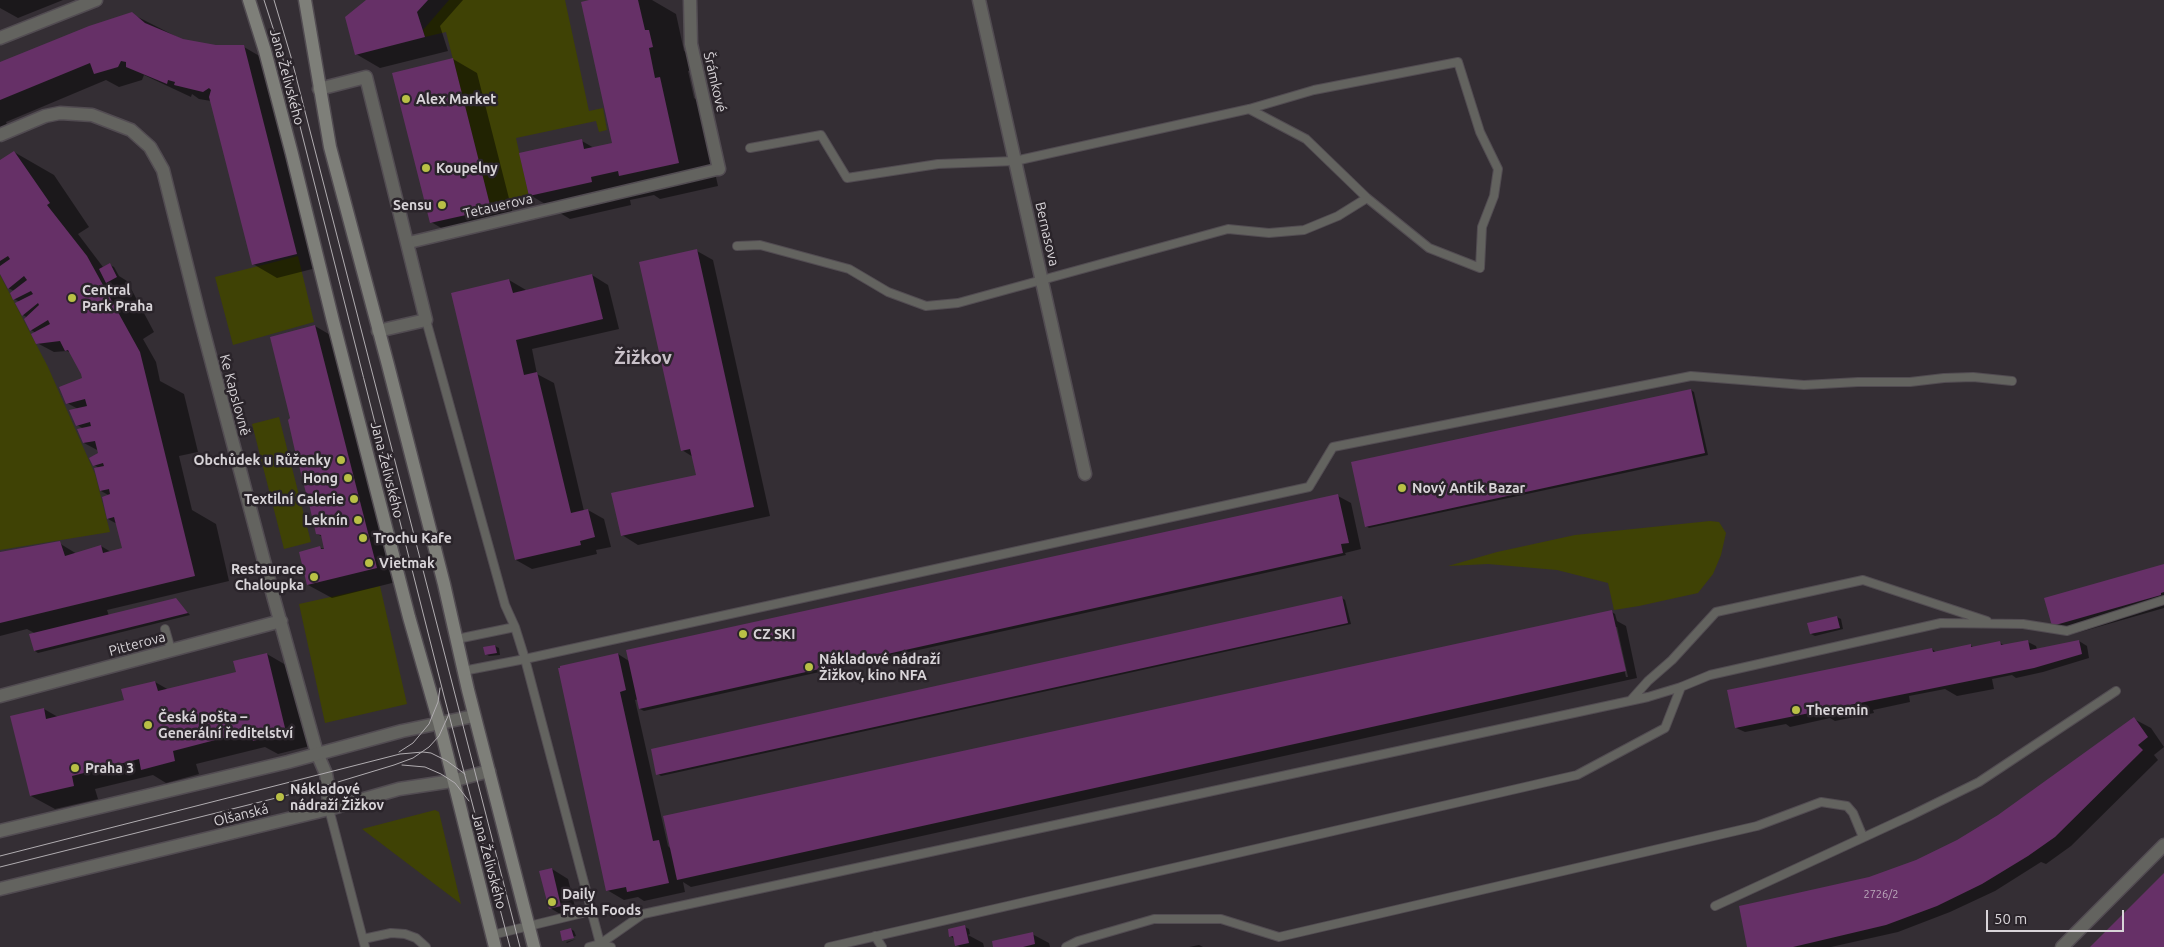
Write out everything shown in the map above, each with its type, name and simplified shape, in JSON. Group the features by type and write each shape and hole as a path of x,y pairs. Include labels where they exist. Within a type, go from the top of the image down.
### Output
{"main road":[{"name":"Jana Želivského","path":"249,0 290,144 409,617 494,941"},
{"name":"Jana Želivského","path":"305,0 330,146 534,947"}],"street":[{"path":"0,38 96,0"},
{"name":"Šrámkové","path":"690,0 691,44 719,169"},
{"name":"Bernasova","path":"979,0 1085,474"},
{"path":"319,89 366,77 408,243 426,320 378,331"},
{"name":"Ke Kapslovně","path":"0,135 46,116 77,113 106,119 131,130 150,147 163,170 204,337 274,599 317,753 328,785 329,809"},
{"name":"Tetauerova","path":"408,243 719,169"},
{"name":"Pitterova","path":"0,696 281,621"},
{"path":"0,832 288,762 438,722 474,716"},
{"name":"Olšanská","path":"0,889 329,809 415,785 452,781 489,772"},
{"path":"2062,947 2164,845"}],"lane":[{"path":"750,148 821,134 847,178 938,164 1015,161 1249,109 1314,90 1458,62 1480,132 1498,169 1494,196 1482,227 1480,268 1429,248 1367,198 1306,140 1249,109"},
{"path":"737,246 760,245 849,269 888,292 926,306 958,303 1228,229 1269,233 1304,230 1338,216 1367,198"},
{"path":"426,320 505,605 515,626 525,659 600,946"},
{"path":"463,671 1309,487 1333,446 1691,376 1804,385 1910,382 1963,378 2012,381"},
{"path":"1631,700 1648,681 1672,660 1716,612 1863,580 1994,623"},
{"path":"600,946 643,914 1631,700 1681,687 1710,675 1941,623 2023,624 2067,631 2164,600"},
{"path":"457,639 515,626"},
{"path":"165,629 171,650"},
{"path":"829,947 1577,774 1665,728 1681,687"},
{"path":"1715,906 1979,782 2116,691"},
{"path":"1066,947 1078,941 1154,919 1221,920 1280,937 1757,826 1821,802 1847,806 1853,813 1863,836"},
{"path":"329,809 365,947"},
{"path":"494,941 529,926 591,912"},
{"path":"363,938 391,933 405,934 416,938 426,947"},
{"path":"875,936 882,947"},
{"path":"589,947 611,947"}],"shaded area":[{"path":"449,0 565,0 589,111 603,108 607,130 599,132 596,121 516,138 529,196 490,205 446,32 425,37 423,30"},
{"path":"298,256 314,322 233,345 215,277"},
{"path":"0,275 48,367 95,474 110,532 0,550"},
{"path":"279,417 311,542 284,549 252,424"},
{"path":"1710,521 1719,522 1726,533 1721,555 1713,574 1698,593 1639,606 1614,610 1608,583 1557,570 1488,564 1448,566 1497,552 1575,535"},
{"path":"380,586 407,704 325,723 299,604"},
{"path":"435,810 439,812 461,904 362,829"}],"building":[{"path":"366,0 428,0 417,12 425,37 355,55 345,17"},
{"path":"589,0 638,0 645,30 649,30 653,47 649,48 655,78 660,77 679,163 619,176 618,171 591,177 592,182 529,196 519,153 582,139 584,149 612,143 581,2"},
{"path":"132,12 145,23 183,39 216,45 244,45 297,254 252,265 209,97 211,90 209,88 203,92 174,85 175,82 168,80 167,84 126,67 126,62 121,61 118,67 94,74 90,63 0,100 0,62 89,26"},
{"path":"453,58 490,205 474,209 475,213 430,223 392,73"},
{"path":"14,151 50,203 47,205 87,256 140,352 195,576 0,623 0,552 60,541 65,556 101,545 103,553 122,548 114,517 107,519 102,497 110,494 109,489 100,491 94,468 104,466 103,463 93,466 89,458 98,453 95,441 83,443 77,429 91,426 90,422 76,426 69,410 87,406 85,399 66,404 59,387 82,378 81,374 68,350 65,351 60,341 36,344 31,334 50,324 48,320 30,331 24,319 39,305 38,303 22,316 15,303 33,294 31,291 13,300 10,293 27,280 24,276 8,289 0,274 0,266 10,259 8,256 0,261 0,160"},
{"path":"697,249 754,507 621,536 611,493 696,475 690,449 681,451 639,262"},
{"path":"110,263 117,277 106,283 99,269"},
{"path":"592,274 603,319 516,340 524,375 537,372 571,513 588,509 595,537 580,541 581,545 515,560 451,293 509,279 513,293"},
{"path":"315,325 377,568 307,585 299,552 320,546 321,549 324,549 321,535 316,534 309,504 311,502 309,494 306,493 298,462 301,460 299,452 295,451 288,420 290,418 270,337"},
{"path":"1691,389 1705,453 1365,527 1351,462"},
{"path":"1338,494 1349,543 1341,544 1343,553 639,709 626,650"},
{"path":"2164,564 2164,592 2161,595 2052,626 2044,598"},
{"path":"1342,596 1348,623 656,775 651,749"},
{"path":"176,598 188,613 34,651 29,634"},
{"path":"1612,610 1626,671 677,880 663,816"},
{"path":"1837,616 1840,628 1810,634 1807,623"},
{"path":"2028,640 2030,650 2079,640 2082,654 2034,668 1735,728 1727,690 1932,648 1933,652 1971,644 1971,647 2000,641 2001,645"},
{"path":"495,645 497,653 485,655 483,647"},
{"name":"Česká pošta – Generální ředitelství","path":"267,653 286,732 253,741 250,731 173,751 175,761 141,770 139,759 72,776 74,786 30,796 10,716 44,708 46,719 124,700 121,689 155,681 158,691 236,672 233,661"},
{"path":"618,653 626,690 620,692 653,841 659,840 669,883 627,892 626,887 606,891 558,668"},
{"path":"2134,717 2148,737 2138,745 2143,750 2055,837 1982,884 1937,906 1886,925 1793,947 1747,947 1739,906 1869,877 1916,860 1957,840 1998,815"},
{"path":"552,868 561,906 549,909 539,871"},
{"path":"2164,873 2164,947 2090,947"},
{"path":"965,925 969,943 955,946 953,936 949,937 948,929"},
{"path":"571,928 574,938 562,941 560,931"},
{"path":"1033,932 1035,944 1023,947 993,947 992,941"}],"tram line":[{"path":"264,0 283,59 444,696 510,947"},
{"path":"274,0 291,57 520,947"},
{"path":"399,752 413,743 429,724 438,702 440,688"},
{"path":"0,867 328,785 394,765 413,758 429,747 439,736 449,714"},
{"path":"0,856 400,754 431,753 447,761 465,774"},
{"path":"402,765 425,767 441,774 455,783 469,801"}],"place":[{"name":"Alex Market","path":"406,99"},
{"name":"Koupelny","path":"426,168"},
{"name":"Sensu","path":"442,205"},
{"name":"Central Park Praha","path":"72,298"},
{"name":"Obchůdek u Růženky","path":"341,460"},
{"name":"Hong","path":"348,478"},
{"name":"Nový Antik Bazar","path":"1402,488"},
{"name":"Textilní Galerie","path":"354,499"},
{"name":"Leknín","path":"358,520"},
{"name":"Trochu Kafe","path":"363,538"},
{"name":"Vietmak","path":"369,563"},
{"name":"Restaurace Chaloupka","path":"314,577"},
{"name":"CZ SKI","path":"743,634"},
{"name":"Nákladové nádraží Žižkov, kino NFA","path":"809,667"},
{"name":"Theremin","path":"1796,710"},
{"name":"Česká pošta – Generální ředitelství","path":"148,725"},
{"name":"Praha 3","path":"75,768"},
{"name":"Nákladové nádraží Žižkov","path":"280,797"},
{"name":"Daily Fresh Foods","path":"552,902"}],"district":[{"name":"Žižkov","path":"643,358"}]}
